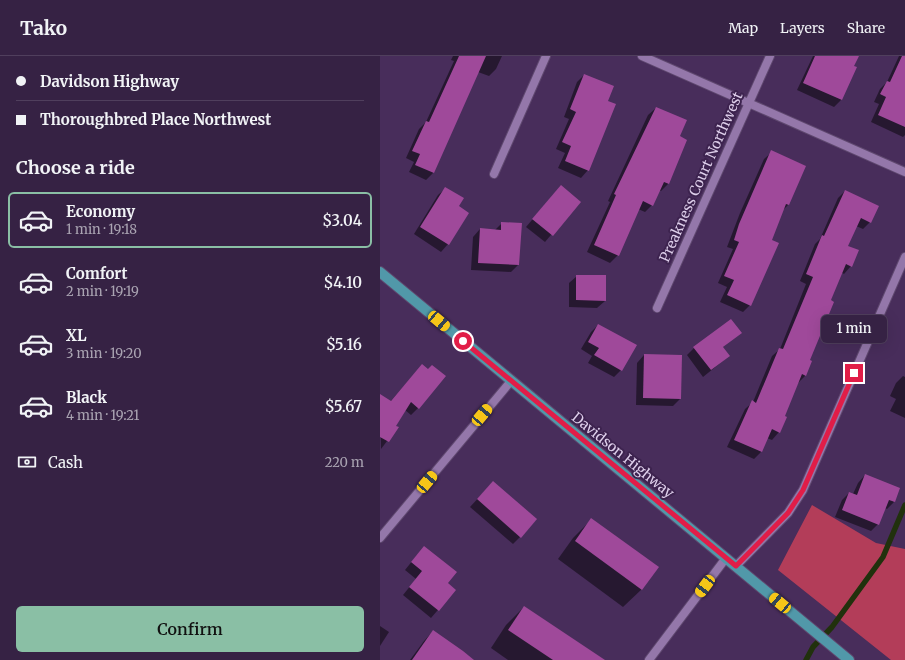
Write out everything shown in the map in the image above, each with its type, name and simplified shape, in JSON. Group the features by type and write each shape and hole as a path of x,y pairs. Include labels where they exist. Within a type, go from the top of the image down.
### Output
{"main road":[{"name":"Davidson Highway","path":"380,272 849,660"}],"street":[{"path":"494,174 546,56"},
{"path":"642,56 905,172"},
{"name":"Preakness Court Northwest","path":"657,308 770,56"},
{"path":"736,566 788,513 803,490 905,257"},
{"path":"380,538 511,381"},
{"path":"649,660 726,558"}],"shaded area":[{"path":"812,505 876,543 905,549 905,660 891,660 778,570"}],"building":[{"path":"459,56 486,56 434,173 415,165 420,154 412,151 426,121 429,122"},
{"path":"815,56 859,56 854,66 857,67 842,100 803,83"},
{"path":"902,56 905,56 905,127 878,115 886,97 880,94 887,81 890,82"},
{"path":"584,74 614,86 608,101 616,104 589,171 565,161 571,146 562,142 576,112 570,109"},
{"path":"656,107 687,120 680,136 687,140 669,184 664,182 653,206 643,201 619,256 594,245 616,195 614,194"},
{"path":"771,150 806,166 789,205 786,204 772,240 779,243 751,306 727,295 734,280 724,276 739,242 734,240 739,224"},
{"path":"561,185 581,202 553,236 532,219"},
{"path":"445,187 464,198 459,206 469,213 449,245 420,227"},
{"path":"845,190 879,206 871,223 861,218 848,246 859,250 852,267 846,264 831,300 834,302 810,360 812,361 806,376 802,374 785,416 787,417 780,433 772,429 762,452 734,440 752,400 756,403 779,348 783,349 813,277 806,274 822,235 824,236"},
{"path":"501,222 522,223 519,265 478,263 480,228 501,230"},
{"path":"576,275 606,275 606,301 576,300"},
{"path":"731,319 742,333 723,347 730,356 711,370 693,347"},
{"path":"598,324 637,345 622,371 594,355 599,348 588,342"},
{"path":"644,354 682,355 681,399 643,398"},
{"path":"422,364 428,369 432,365 446,376 419,409 411,402 396,426 399,427 389,442 380,437 380,394 391,401"},
{"path":"865,474 900,488 895,502 889,500 879,525 842,510 849,492 857,495"},
{"path":"493,481 537,519 521,538 477,499"},
{"path":"591,518 659,567 642,590 575,541"},
{"path":"424,546 457,572 448,583 456,590 439,611 409,587 422,571 411,562"},
{"path":"524,606 605,660 553,660 508,630"},
{"path":"433,630 463,651 474,660 412,660"}],"waterway":[{"path":"806,660 813,647 832,627 883,557 905,505"}],"route":[{"path":"463,341 736,566 788,513 803,490 854,373"}]}
